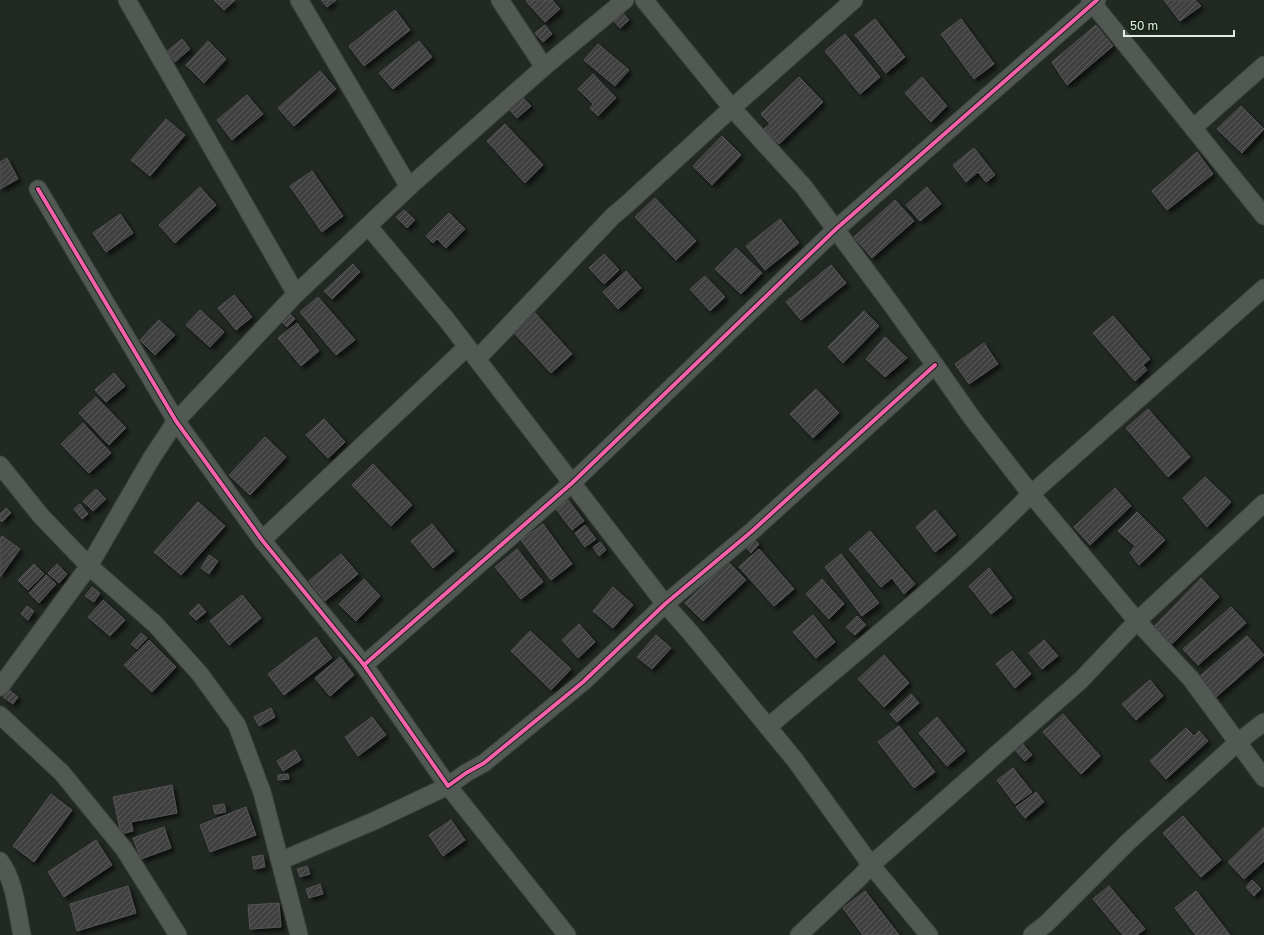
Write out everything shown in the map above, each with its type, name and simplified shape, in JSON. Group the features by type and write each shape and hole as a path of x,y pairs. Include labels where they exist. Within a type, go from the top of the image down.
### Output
{"street":[{"path":"127,0 296,294"},
{"path":"299,0 409,187"},
{"path":"500,0 544,67"},
{"path":"0,687 89,566 151,459 176,421 296,294 369,227 409,187 544,67 625,0"},
{"path":"644,0 732,108 804,187 935,365 972,418 1031,494 1137,622 1191,679 1264,778"},
{"path":"262,540 472,353 613,216 854,0"},
{"path":"364,665 572,483 836,230 1093,1 1264,216"},
{"path":"1193,128 1264,65"},
{"path":"38,188 92,282 176,421 262,540 364,665 448,786 567,935"},
{"path":"369,227 446,319 665,604 690,632 795,760 871,865 930,935"},
{"path":"768,727 996,530 1031,494 1264,288"},
{"path":"280,861 374,821 448,786 466,773 484,763 583,682 665,604 751,532 935,365"},
{"path":"0,465 41,516 89,566 155,624 200,674 237,725 262,792 300,935"},
{"path":"799,935 871,865 1081,680 1137,622 1264,503"},
{"path":"0,715 62,773 124,849 178,935"},
{"path":"1032,935 1128,842 1238,742 1264,722"},
{"path":"0,861 6,869 13,890 22,935"}],"building":[{"path":"214,0 235,0 224,10"},
{"path":"321,0 336,0 327,7"},
{"path":"552,0 560,9 545,22 526,1"},
{"path":"1164,0 1195,0 1201,6 1180,21"},
{"path":"395,10 410,30 364,66 349,46"},
{"path":"622,12 629,20 620,28 613,20"},
{"path":"875,19 905,57 886,73 855,35"},
{"path":"961,19 994,64 974,79 941,34"},
{"path":"545,25 552,34 543,42 535,33"},
{"path":"1096,25 1113,46 1067,85 1052,62"},
{"path":"845,34 880,77 860,94 825,51"},
{"path":"182,39 190,49 175,62 166,52"},
{"path":"208,41 226,59 204,83 186,65"},
{"path":"419,41 432,57 393,89 379,73"},
{"path":"598,44 629,70 615,86 584,60"},
{"path":"320,71 336,89 294,126 278,108"},
{"path":"593,74 616,98 598,116 590,108 593,104 578,89"},
{"path":"799,77 823,102 779,144 764,129 770,124 761,114"},
{"path":"922,77 947,106 931,122 905,93"},
{"path":"247,95 263,114 232,140 217,120"},
{"path":"522,97 531,106 517,118 509,109"},
{"path":"1241,106 1264,129 1242,153 1217,129"},
{"path":"166,119 185,135 150,176 131,160"},
{"path":"505,124 543,165 525,183 487,141"},
{"path":"722,136 741,155 712,185 693,166"},
{"path":"974,148 995,175 986,182 978,172 966,182 953,165"},
{"path":"1197,152 1213,174 1167,210 1152,191"},
{"path":"7,158 18,179 0,189 0,162"},
{"path":"312,171 343,216 322,232 290,186"},
{"path":"200,187 216,205 175,243 159,225"},
{"path":"927,187 941,204 920,221 906,205"},
{"path":"655,198 696,241 676,260 635,217"},
{"path":"895,200 914,221 872,258 854,237"},
{"path":"404,210 415,220 407,228 396,217"},
{"path":"449,213 465,229 446,248 437,239 433,243 426,236"},
{"path":"120,214 133,233 106,252 93,233"},
{"path":"780,219 799,243 765,270 746,246"},
{"path":"736,248 762,273 741,294 715,269"},
{"path":"604,254 619,270 604,284 589,268"},
{"path":"353,264 360,272 332,299 324,291"},
{"path":"831,265 846,283 801,320 786,302"},
{"path":"626,271 641,288 618,309 603,292"},
{"path":"705,276 725,297 710,311 690,289"},
{"path":"234,295 252,317 236,330 218,308"},
{"path":"318,297 355,340 336,355 300,312"},
{"path":"200,310 224,332 210,347 186,325"},
{"path":"864,311 879,326 843,363 828,347"},
{"path":"289,313 295,319 287,327 281,321"},
{"path":"535,313 572,354 551,373 514,333"},
{"path":"1113,316 1150,359 1143,365 1147,370 1135,381 1093,333"},
{"path":"159,320 175,335 155,355 140,340"},
{"path":"297,323 319,351 301,366 278,338"},
{"path":"885,337 907,358 885,377 866,359"},
{"path":"984,343 998,364 969,384 955,364"},
{"path":"114,373 125,386 106,402 95,390"},
{"path":"816,389 839,413 813,438 790,414"},
{"path":"96,397 126,428 109,445 79,413"},
{"path":"1148,409 1190,457 1168,477 1126,428"},
{"path":"324,419 345,442 328,458 306,435"},
{"path":"83,423 111,453 89,473 61,444"},
{"path":"265,437 286,457 250,495 229,475"},
{"path":"373,464 412,505 391,526 352,485"},
{"path":"1205,477 1231,502 1207,527 1183,498"},
{"path":"1115,488 1131,506 1090,545 1074,527"},
{"path":"96,489 106,499 93,511 83,501"},
{"path":"568,500 584,521 572,530 556,509"},
{"path":"198,502 225,526 181,575 154,552"},
{"path":"80,504 88,514 82,519 74,509"},
{"path":"6,508 11,513 2,522 0,520 0,514"},
{"path":"935,510 956,535 935,552 916,527"},
{"path":"1137,512 1165,540 1139,565 1130,553 1135,546 1118,531"},
{"path":"432,524 454,551 433,568 411,541"},
{"path":"543,524 572,564 551,580 521,540"},
{"path":"585,525 596,539 585,547 575,533"},
{"path":"870,531 915,584 904,594 892,578 881,587 849,549"},
{"path":"2,536 20,549 0,577 0,539"},
{"path":"753,538 759,544 751,553 745,546"},
{"path":"600,542 606,550 599,556 593,547"},
{"path":"517,549 543,582 521,599 495,567"},
{"path":"759,549 794,589 774,606 739,567"},
{"path":"341,554 358,574 325,601 309,581"},
{"path":"841,554 879,603 862,616 825,567"},
{"path":"209,555 218,561 209,574 201,568"},
{"path":"728,562 746,580 703,621 685,603"},
{"path":"34,564 44,574 28,590 18,580"},
{"path":"57,564 67,574 59,583 48,573"},
{"path":"989,568 1012,598 991,614 969,586"},
{"path":"46,575 56,584 39,603 29,593"},
{"path":"1201,578 1219,597 1168,648 1148,633"},
{"path":"364,579 380,596 356,621 339,604"},
{"path":"822,579 844,604 829,619 806,594"},
{"path":"92,587 100,593 94,602 85,596"},
{"path":"613,587 633,605 613,628 593,611"},
{"path":"242,595 261,618 229,645 210,621"},
{"path":"103,600 125,620 110,636 88,617"},
{"path":"199,604 206,612 196,620 189,613"},
{"path":"27,606 34,611 28,620 21,614"},
{"path":"1231,607 1246,623 1198,665 1183,649"},
{"path":"813,615 835,642 816,658 793,632"},
{"path":"857,616 866,625 855,635 846,627"},
{"path":"579,624 595,642 578,658 562,640"},
{"path":"530,631 571,669 551,690 511,651"},
{"path":"141,633 147,638 137,649 131,644"},
{"path":"656,635 671,648 652,669 637,657"},
{"path":"1247,636 1264,655 1216,697 1199,677"},
{"path":"316,637 332,658 284,695 268,674"},
{"path":"149,640 176,667 152,692 124,665"},
{"path":"1044,640 1058,656 1042,669 1029,653"},
{"path":"1012,651 1031,674 1015,688 996,664"},
{"path":"884,655 909,683 884,707 858,679"},
{"path":"340,657 354,675 330,696 315,678"},
{"path":"1150,680 1163,696 1136,720 1122,704"},
{"path":"9,690 18,697 13,704 3,697"},
{"path":"911,694 919,703 897,722 890,714"},
{"path":"271,708 275,717 259,726 254,717"},
{"path":"1063,714 1100,756 1081,774 1043,732"},
{"path":"372,717 386,735 358,756 345,737"},
{"path":"937,717 965,751 947,766 919,733"},
{"path":"899,726 935,772 914,788 878,742"},
{"path":"1186,728 1194,736 1199,731 1208,741 1166,779 1150,761"},
{"path":"1022,743 1032,755 1025,761 1014,749"},
{"path":"295,750 301,760 283,771 277,761"},
{"path":"1013,768 1032,792 1015,804 997,780"},
{"path":"288,774 289,779 278,780 278,775"},
{"path":"172,785 177,813 131,822 133,831 121,834 113,797"},
{"path":"1036,792 1044,802 1025,818 1016,807"},
{"path":"51,794 72,810 34,862 13,846"},
{"path":"224,804 226,812 215,814 213,806"},
{"path":"246,807 256,835 210,852 200,825"},
{"path":"1183,816 1221,860 1201,877 1163,833"},
{"path":"451,820 465,840 443,856 429,835"},
{"path":"164,827 171,848 141,859 133,838"},
{"path":"1264,827 1264,861 1244,879 1228,862"},
{"path":"96,840 112,865 64,897 48,872"},
{"path":"263,855 265,867 254,869 252,857"},
{"path":"307,866 310,874 300,877 297,869"},
{"path":"1252,880 1261,889 1254,896 1246,887"},
{"path":"320,884 323,894 309,898 306,889"},
{"path":"128,886 136,913 77,931 70,904"},
{"path":"1109,886 1145,929 1137,935 1123,935 1093,899"},
{"path":"865,891 899,935 863,935 843,908"},
{"path":"1196,891 1230,935 1196,935 1175,908"},
{"path":"279,903 281,927 250,929 248,905"}],"cycle path":[{"path":"364,665 572,483 836,229 1097,0"},
{"path":"38,189 176,421 262,540 364,665 448,786 466,773 484,763 583,682 665,604 751,532 935,365"}]}
